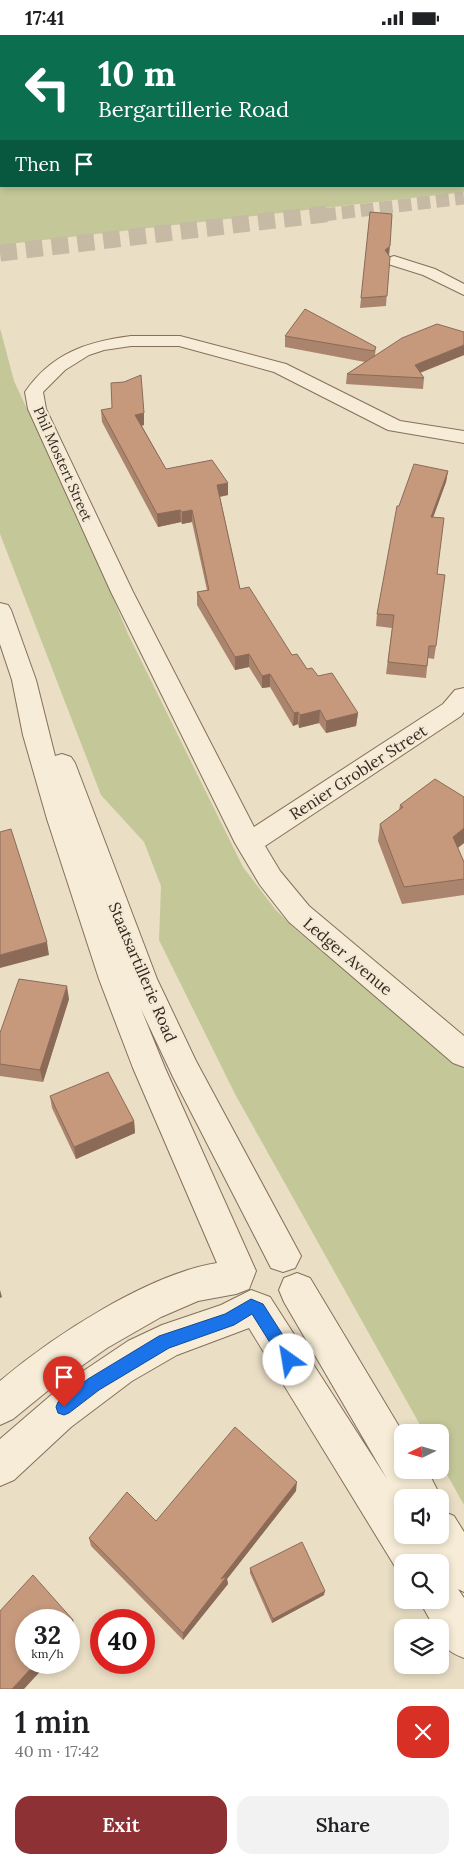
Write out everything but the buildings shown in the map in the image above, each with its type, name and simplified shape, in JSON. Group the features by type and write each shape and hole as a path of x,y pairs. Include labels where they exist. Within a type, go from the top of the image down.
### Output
{"street":[{"path":"394,261 430,272 464,290"},
{"name":"Phil Mostert Street","path":"249,843 122,592 37,409 34,392 42,381 59,366 83,351 102,345 130,341 180,341 280,368 395,426 464,437"},
{"name":"Staatsartillerie Road","path":"0,610 24,680 36,735 60,819 114,979 149,1068 246,1291 411,1554"},
{"name":"Staatsartillerie Road","path":"24,680 51,730 74,798 142,979 184,1068 283,1255"},
{"name":"Renier Grobler Street","path":"249,843 444,715 464,696"},
{"name":"Ledger Avenue","path":"249,843 270,878 300,915 464,1054"},
{"path":"0,1466 49,1419 93,1384 165,1342 229,1320 246,1291 245,1260 256,1253 270,1251 283,1255 296,1270 297,1290 394,1454"},
{"path":"0,1406 73,1351 146,1307 198,1284 246,1291 264,1311 278,1309 290,1301 297,1290"},
{"path":"448,1544 464,1571"},
{"path":"446,1609 464,1637"}],"green space":[{"path":"0,187 464,187 464,192 0,245"},
{"path":"0,328 14,381 95,554 128,634 243,867 275,909 296,930 464,1068 464,1505 449,1478 449,1424 420,1424 235,1094 159,940 161,886 144,842 101,795 0,534"}],"tunnel":[{"path":"323,215 464,198"},
{"path":"0,253 334,213"}],"route":[{"path":"64,1407 93,1384 165,1342 229,1320 251,1307 257,1309 289,1360"}]}
